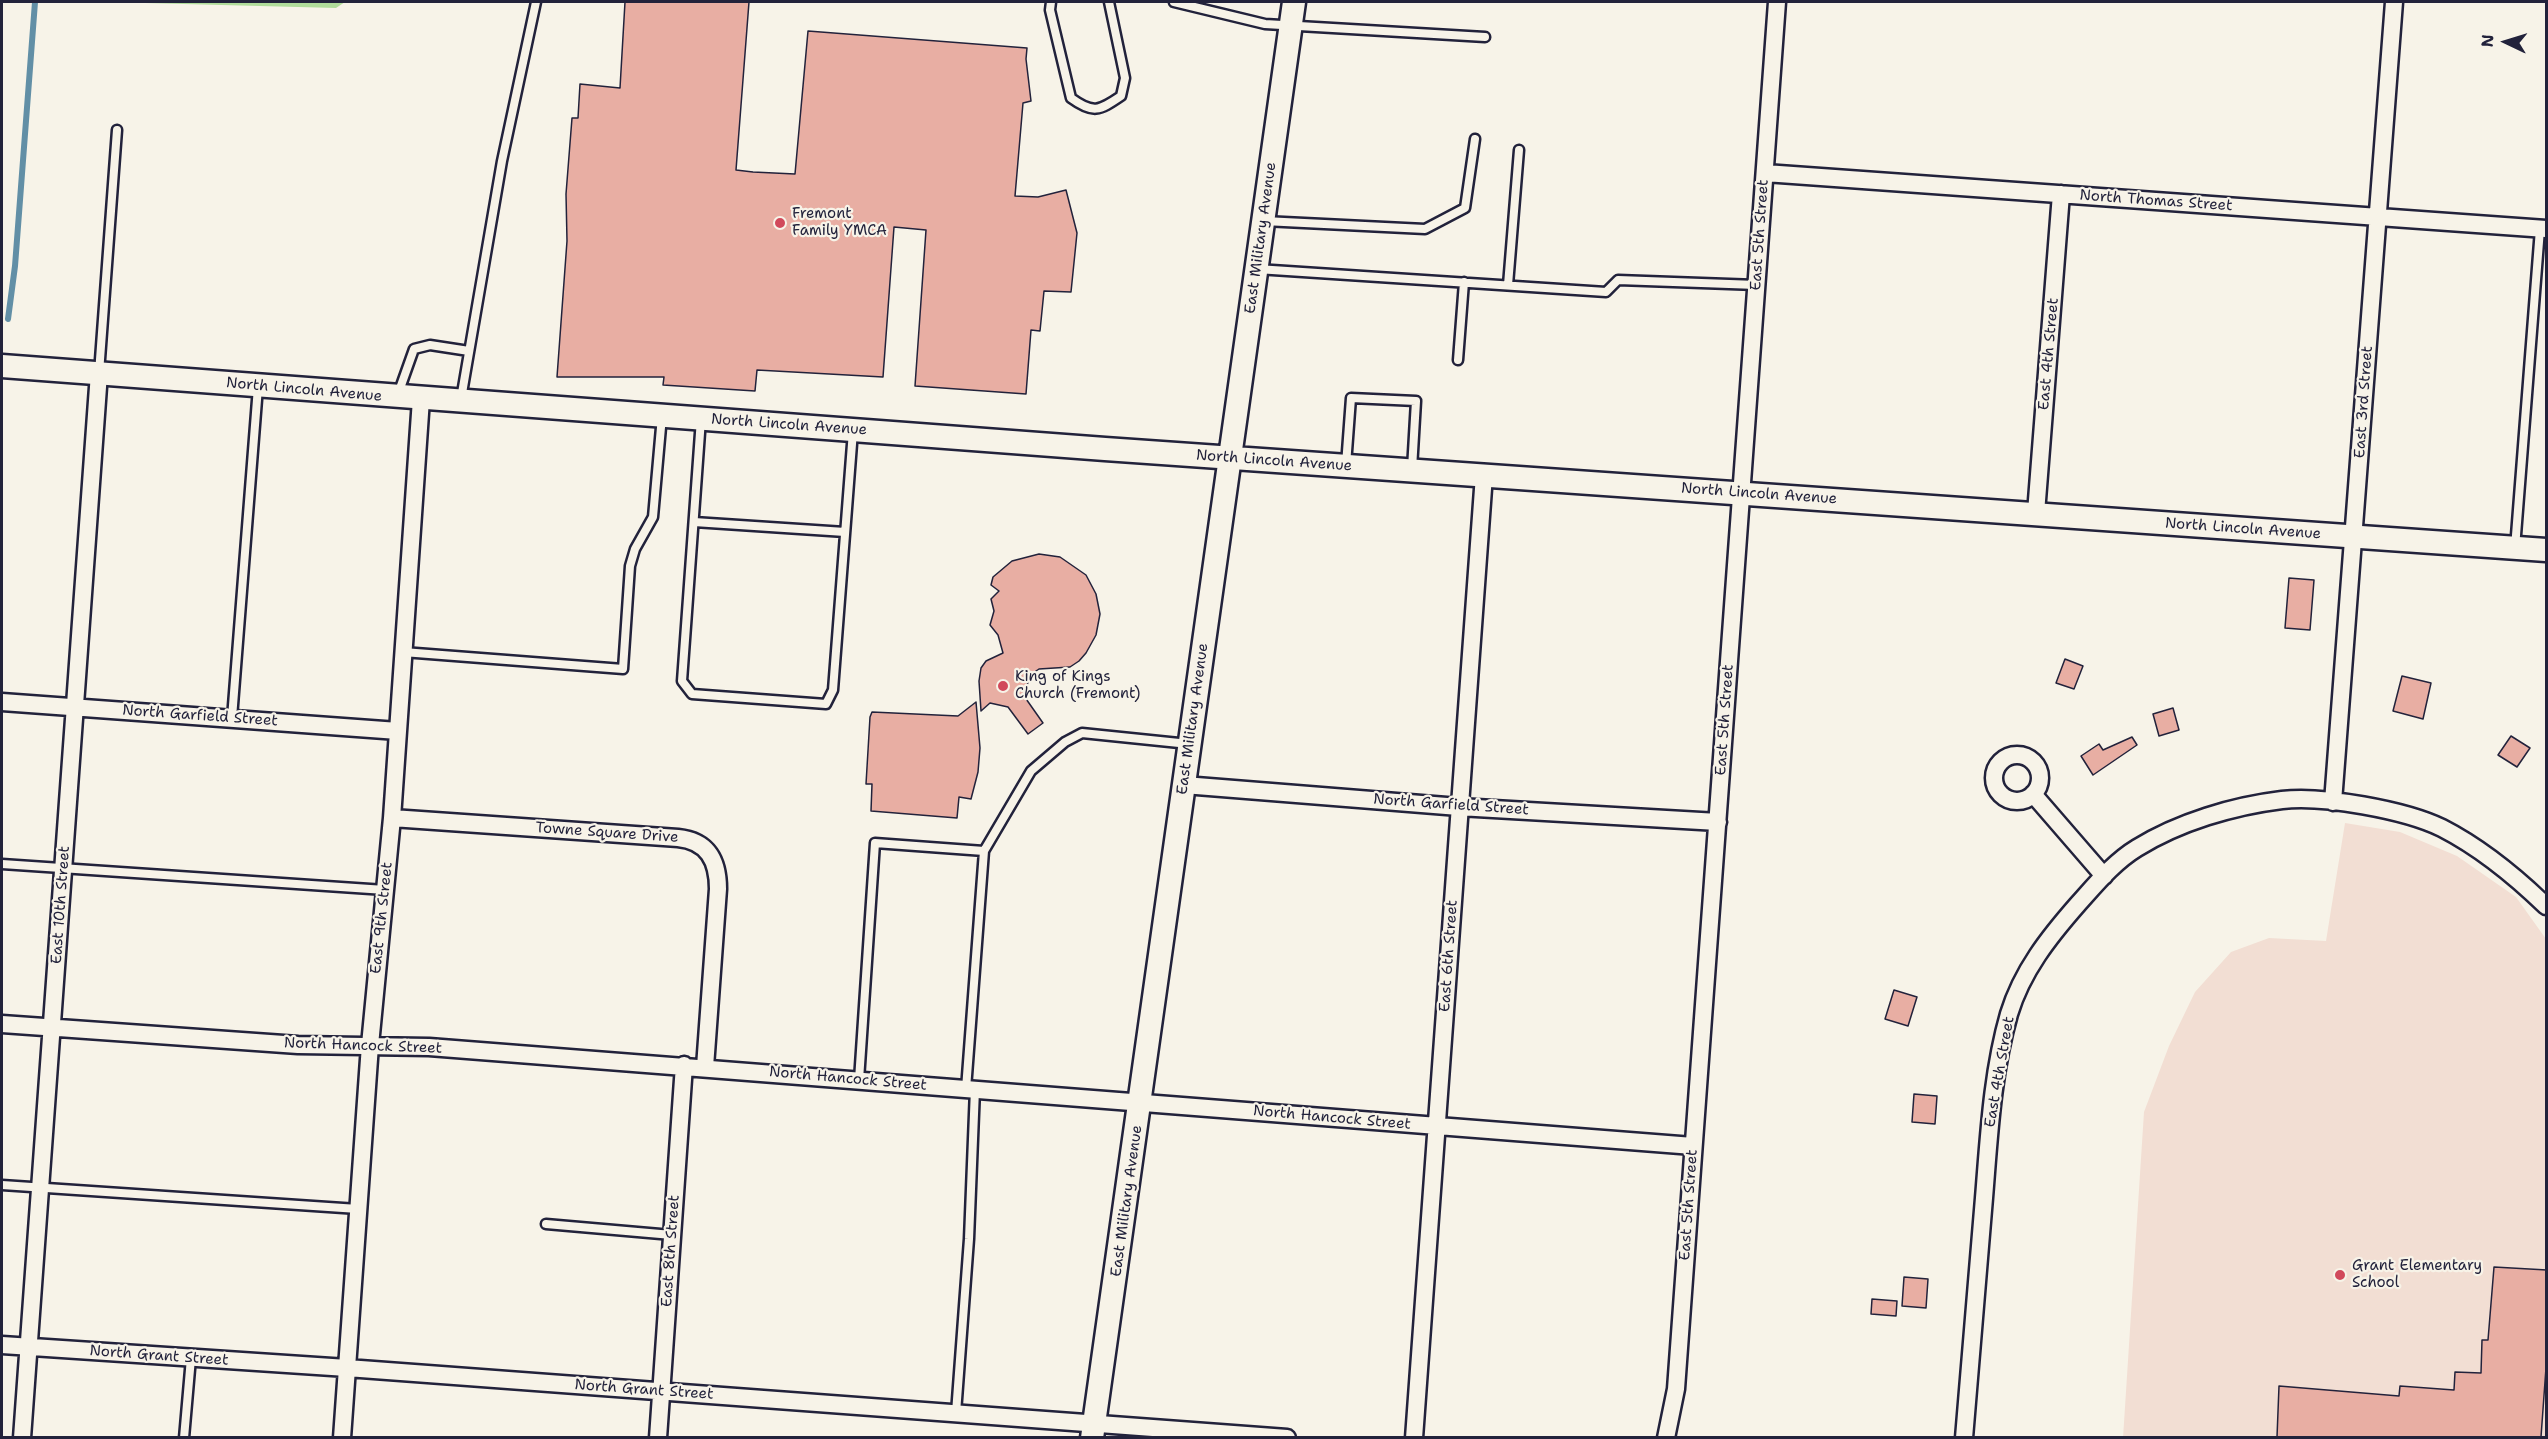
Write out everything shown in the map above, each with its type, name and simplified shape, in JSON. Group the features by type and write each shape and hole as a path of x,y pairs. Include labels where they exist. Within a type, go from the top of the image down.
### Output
{"street":[{"name":"East Military Avenue","path":"1093,1430 1141,1103 1294,2"},
{"name":"East 5th Street","path":"1666,1437 1676,1389 1777,2"},
{"name":"East 3rd Street","path":"2333,802 2394,2"},
{"name":"North Thomas Street","path":"1765,173 2543,229"},
{"name":"East 4th Street","path":"2036,513 2061,194"},
{"name":"North Lincoln Avenue","path":"2,366 1230,458 2547,550"},
{"name":"East 10th Street","path":"22,1437 99,373"},
{"name":"East 9th Street","path":"342,1437 370,1045 392,818 422,399"},
{"name":"East 6th Street","path":"1413,1437 1484,475"},
{"name":"North Garfield Street","path":"2,702 398,731"},
{"name":"North Garfield Street","path":"1184,785 1459,807 1718,822"},
{"path":"2033,794 2104,876"},
{"name":"East 4th Street","path":"1964,1437 1990,1124 1999,1060 2010,1013 2029,966 2104,876 2137,848 2181,827 2224,811 2284,800 2333,802 2386,809 2439,827 2478,849 2547,906"},
{"name":"Towne Square Drive","path":"392,818 678,838 698,843 706,848 716,863 718,889 705,1067"},
{"name":"North Hancock Street","path":"2,1024 298,1045 429,1047 684,1065 1693,1146"},
{"name":"East 8th Street","path":"658,1437 684,1065"},
{"name":"North Grant Street","path":"2,1345 956,1413 1093,1430 1287,1437"}],"lane":[{"path":"461,402 502,161 536,2"},
{"path":"1051,2 1050,10 1071,98 1086,109 1101,109 1121,96 1125,78 1109,2"},
{"path":"1174,2 1265,24 1485,37"},
{"path":"99,373 117,130"},
{"path":"1263,221 1425,229 1465,208 1475,139"},
{"path":"1508,285 1519,150"},
{"path":"2515,548 2543,229"},
{"path":"1256,269 1606,292 1618,280 1756,285"},
{"path":"1458,360 1464,282"},
{"path":"398,397 414,349 430,345 469,351"},
{"path":"232,718 258,386"},
{"path":"1346,466 1351,398 1416,401 1412,470"},
{"path":"403,652 622,669 630,567 635,549 653,517 662,416"},
{"path":"701,418 682,681 692,694 826,704 833,690 853,429"},
{"path":"694,522 845,532"},
{"path":"956,1413 969,1239 971,1089 984,850 1030,771 1065,742 1082,733 1190,744"},
{"path":"859,1080 875,843 984,850"},
{"path":"2,864 385,890"},
{"path":"2,1185 358,1209"},
{"path":"546,1224 672,1235"},
{"path":"184,1437 191,1358"}],"shaded area":[{"name":"Grant Elementary School","path":"2345,823 2400,832 2457,856 2516,897 2546,939 2546,1437 2123,1438 2144,1112 2169,1046 2195,992 2231,952 2269,938 2326,941"}],"green space":[{"path":"107,2 345,2 336,8"}],"building":[{"name":"Fremont Family YMCA","path":"625,2 749,2 736,170 753,172 795,174 808,31 1027,48 1026,59 1031,101 1023,103 1015,196 1038,197 1066,190 1077,233 1071,292 1044,291 1040,331 1031,330 1026,394 915,386 926,230 894,227 883,377 757,370 755,391 663,385 664,377 557,377 567,241 566,194 572,118 578,118 580,84 620,88"},
{"path":"1039,554 1060,557 1086,575 1096,594 1100,614 1096,635 1079,661 1070,667 1039,669 1030,675 1024,696 1043,723 1028,734 1008,707 990,703 981,711 979,681 981,668 986,661 1003,653 998,635 990,625 994,611 991,599 999,591 991,585 993,577 1012,561"},
{"path":"2289,578 2314,580 2310,630 2285,628"},
{"path":"2065,659 2083,666 2074,689 2056,683"},
{"path":"2402,676 2431,683 2423,719 2393,711"},
{"path":"976,702 980,748 978,772 971,799 959,797 957,818 871,811 872,784 866,784 872,712 958,716"},
{"path":"2173,708 2179,730 2159,736 2153,714"},
{"path":"2511,736 2530,748 2517,767 2498,755"},
{"path":"2132,737 2137,745 2093,775 2081,756 2099,744 2103,750"},
{"path":"1894,990 1917,997 1908,1026 1885,1019"},
{"path":"1914,1094 1937,1096 1935,1124 1912,1122"},
{"name":"Grant Elementary School","path":"2494,1267 2547,1270 2547,1354 2541,1437 2277,1437 2279,1386 2399,1396 2400,1386 2454,1390 2455,1372 2481,1373 2482,1340 2488,1340"},
{"path":"1904,1277 1928,1279 1926,1308 1902,1306"},
{"path":"1872,1299 1897,1301 1896,1316 1871,1314"}],"waterway":[{"path":"8,319 15,266 35,2"}],"place":[{"name":"Fremont Family YMCA","path":"780,223"},
{"name":"King of Kings Church (Fremont)","path":"1003,686"},
{"name":"Grant Elementary School","path":"2340,1275"}]}
